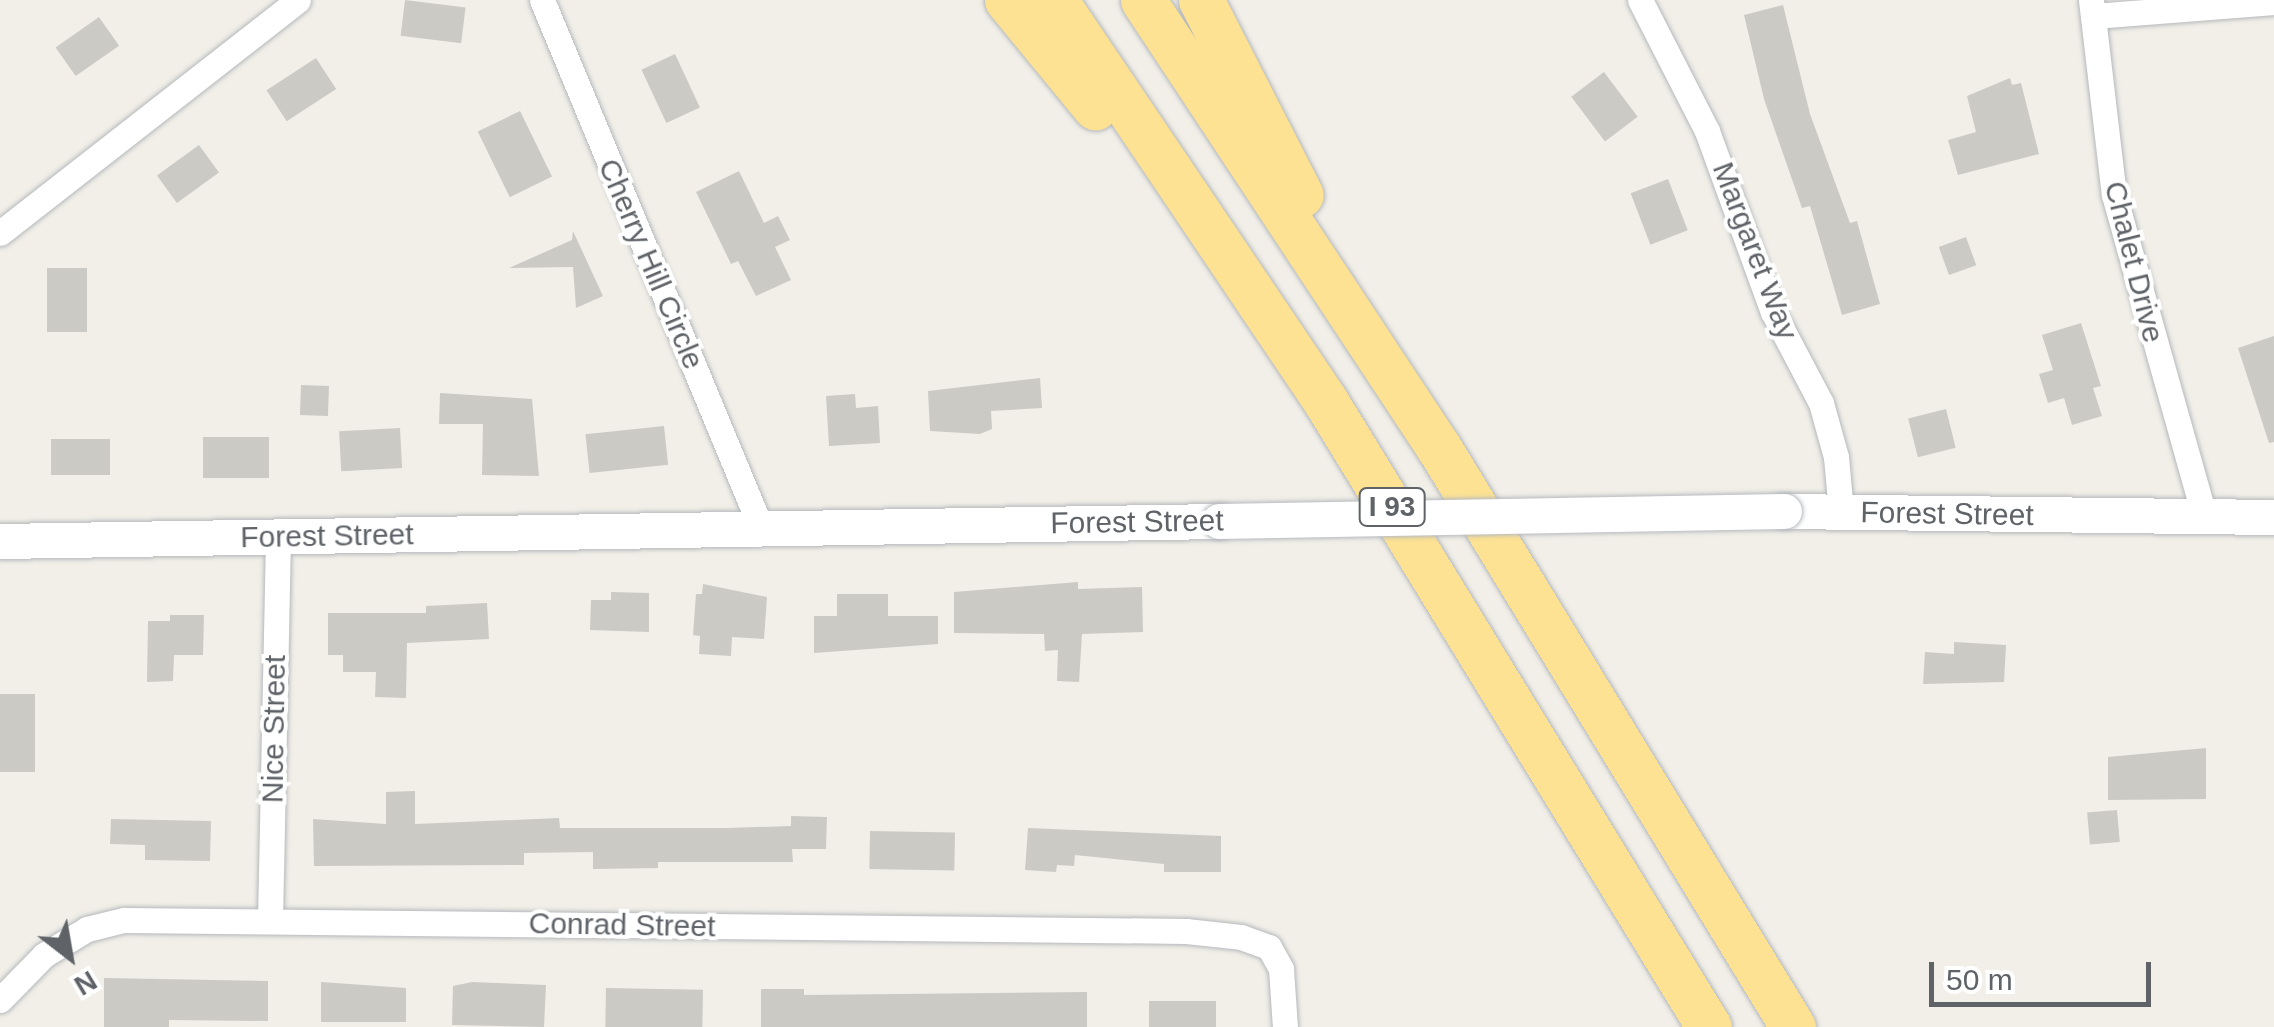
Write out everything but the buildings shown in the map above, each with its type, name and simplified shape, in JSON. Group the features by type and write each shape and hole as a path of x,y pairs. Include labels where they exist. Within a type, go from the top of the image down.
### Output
{"highway":[{"path":"1007,0 1264,312"},
{"name":"I 93","path":"1054,0 1264,312 1481,648 1709,1027"},
{"name":"I 93","path":"1143,0 1370,341 1794,1027"},
{"path":"1201,0 1261,109 1370,341"}],"street":[{"path":"0,233 298,0"},
{"name":"Cherry Hill Circle","path":"542,0 761,528"},
{"name":"Margaret Way","path":"1640,0 1708,131 1773,312 1821,404 1842,512"},
{"path":"2092,8 2274,2"},
{"name":"Chalet Drive","path":"2092,8 2114,195 2205,518"},
{"name":"Forest Street","path":"0,541 1784,511 2274,517"},
{"name":"Nice Street","path":"270,921 278,536"},
{"name":"Conrad Street","path":"0,1000 44,955 87,929 124,920 1186,931 1241,936 1269,947 1281,969 1285,1027"}]}
